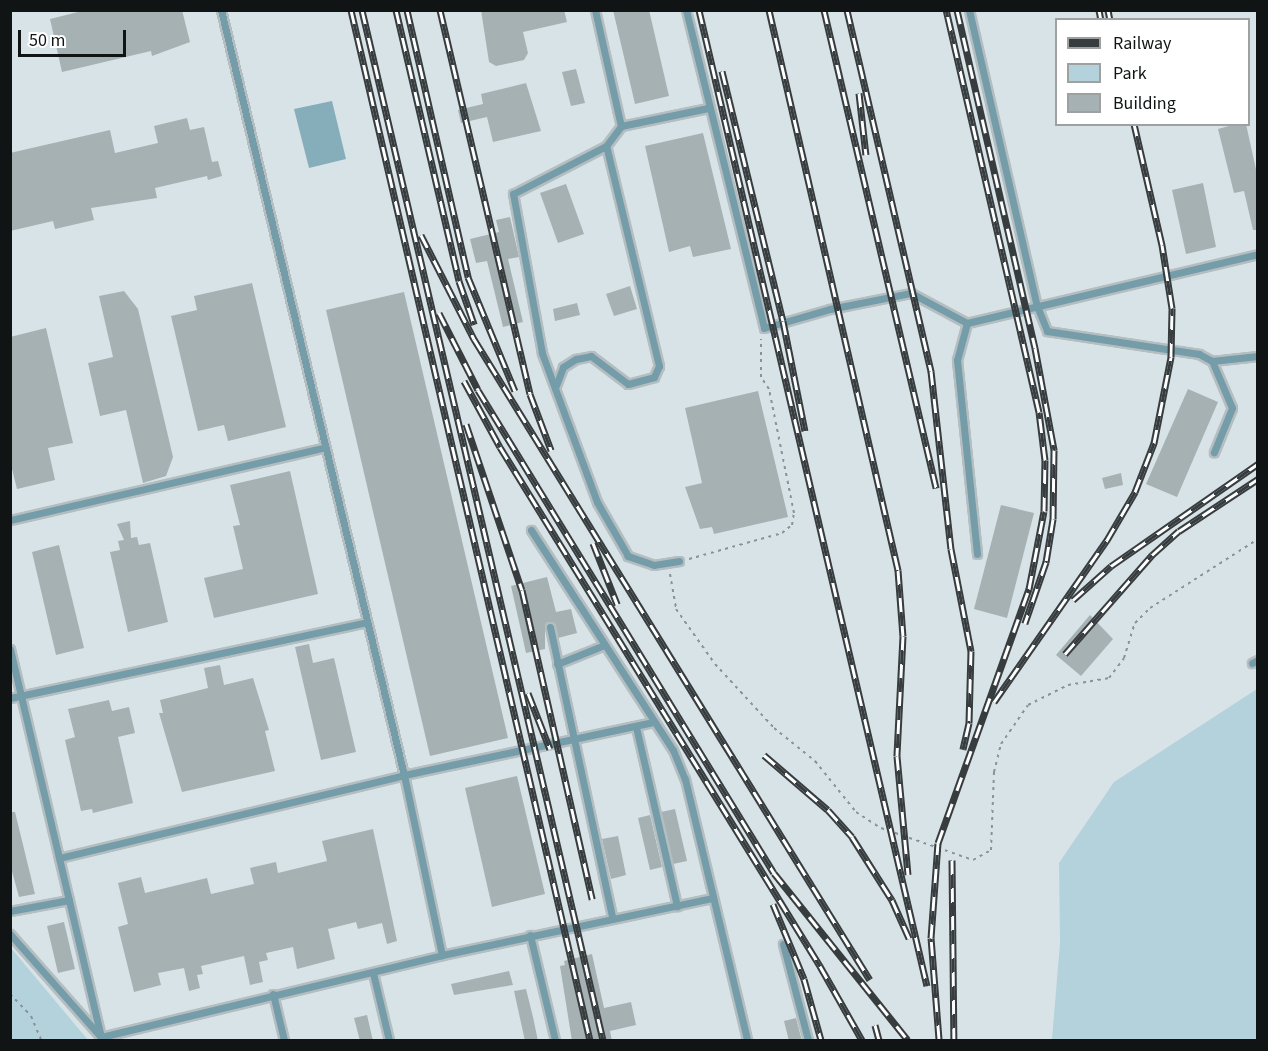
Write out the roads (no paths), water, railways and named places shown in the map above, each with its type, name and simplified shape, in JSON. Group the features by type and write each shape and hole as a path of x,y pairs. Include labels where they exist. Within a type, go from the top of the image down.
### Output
{"lane":[{"path":"221,10 404,775 441,955"},
{"path":"594,10 621,126"},
{"path":"686,10 708,108 764,328 830,309 911,293 967,323 1257,254"},
{"path":"969,10 1037,306 1047,331 1199,354 1212,361 1257,356"},
{"path":"679,561 654,565 628,555 597,502 555,396 526,281 513,194 606,146 621,126 708,108"},
{"path":"555,396 555,381 563,367 576,359 591,356 628,384 654,377 659,366 606,146"},
{"path":"967,323 957,360 968,440 967,491 977,554"},
{"path":"1212,361 1232,408 1214,452"},
{"path":"10,520 325,447"},
{"path":"531,530 653,723 673,750 684,779 747,1041"},
{"path":"10,698 367,622"},
{"path":"550,627 612,917"},
{"path":"557,664 604,645"},
{"path":"10,649 102,1039"},
{"path":"59,858 404,775 653,723"},
{"path":"636,727 677,906"},
{"path":"102,1039 273,994 373,973 441,955 612,917 713,898"},
{"path":"10,911 69,900"},
{"path":"10,934 102,1039"},
{"path":"530,935 555,1041"},
{"path":"783,944 808,1041"},
{"path":"373,973 389,1041"},
{"path":"273,994 284,1041"}],"railway":[{"path":"351,10 590,1040"},
{"path":"362,10 603,1040"},
{"path":"396,10 459,281 474,324"},
{"path":"407,10 468,277 515,391"},
{"path":"440,10 530,394 551,450"},
{"path":"699,10 927,986"},
{"path":"769,10 898,570 903,636 897,756 908,874"},
{"path":"824,10 936,488"},
{"path":"847,10 931,371 951,549 971,651 969,723 963,749"},
{"path":"939,1039 931,938 938,843 1029,589 1044,511 1045,460 1039,412 946,10"},
{"path":"957,10 1035,348 1054,450 1053,519 1046,562 1025,623"},
{"path":"1099,10 1101,18"},
{"path":"1108,10 1110,18"},
{"path":"722,71 783,321 805,431"},
{"path":"859,93 866,155"},
{"path":"994,702 1107,540 1135,492 1154,443 1171,357 1172,308 1162,245 1134,126"},
{"path":"421,235 474,339 870,980"},
{"path":"439,313 478,390 774,873 908,1040"},
{"path":"464,381 500,447 820,966 862,1040"},
{"path":"466,424 522,590 592,899"},
{"path":"1073,600 1111,566 1258,464"},
{"path":"1065,654 1152,555 1179,531 1258,479"},
{"path":"593,543 617,604"},
{"path":"528,693 550,749"},
{"path":"764,755 828,810 852,837 892,900 909,938"},
{"path":"952,860 954,1040"},
{"path":"773,904 804,979 821,1040"},
{"path":"875,1025 879,1040"}]}
